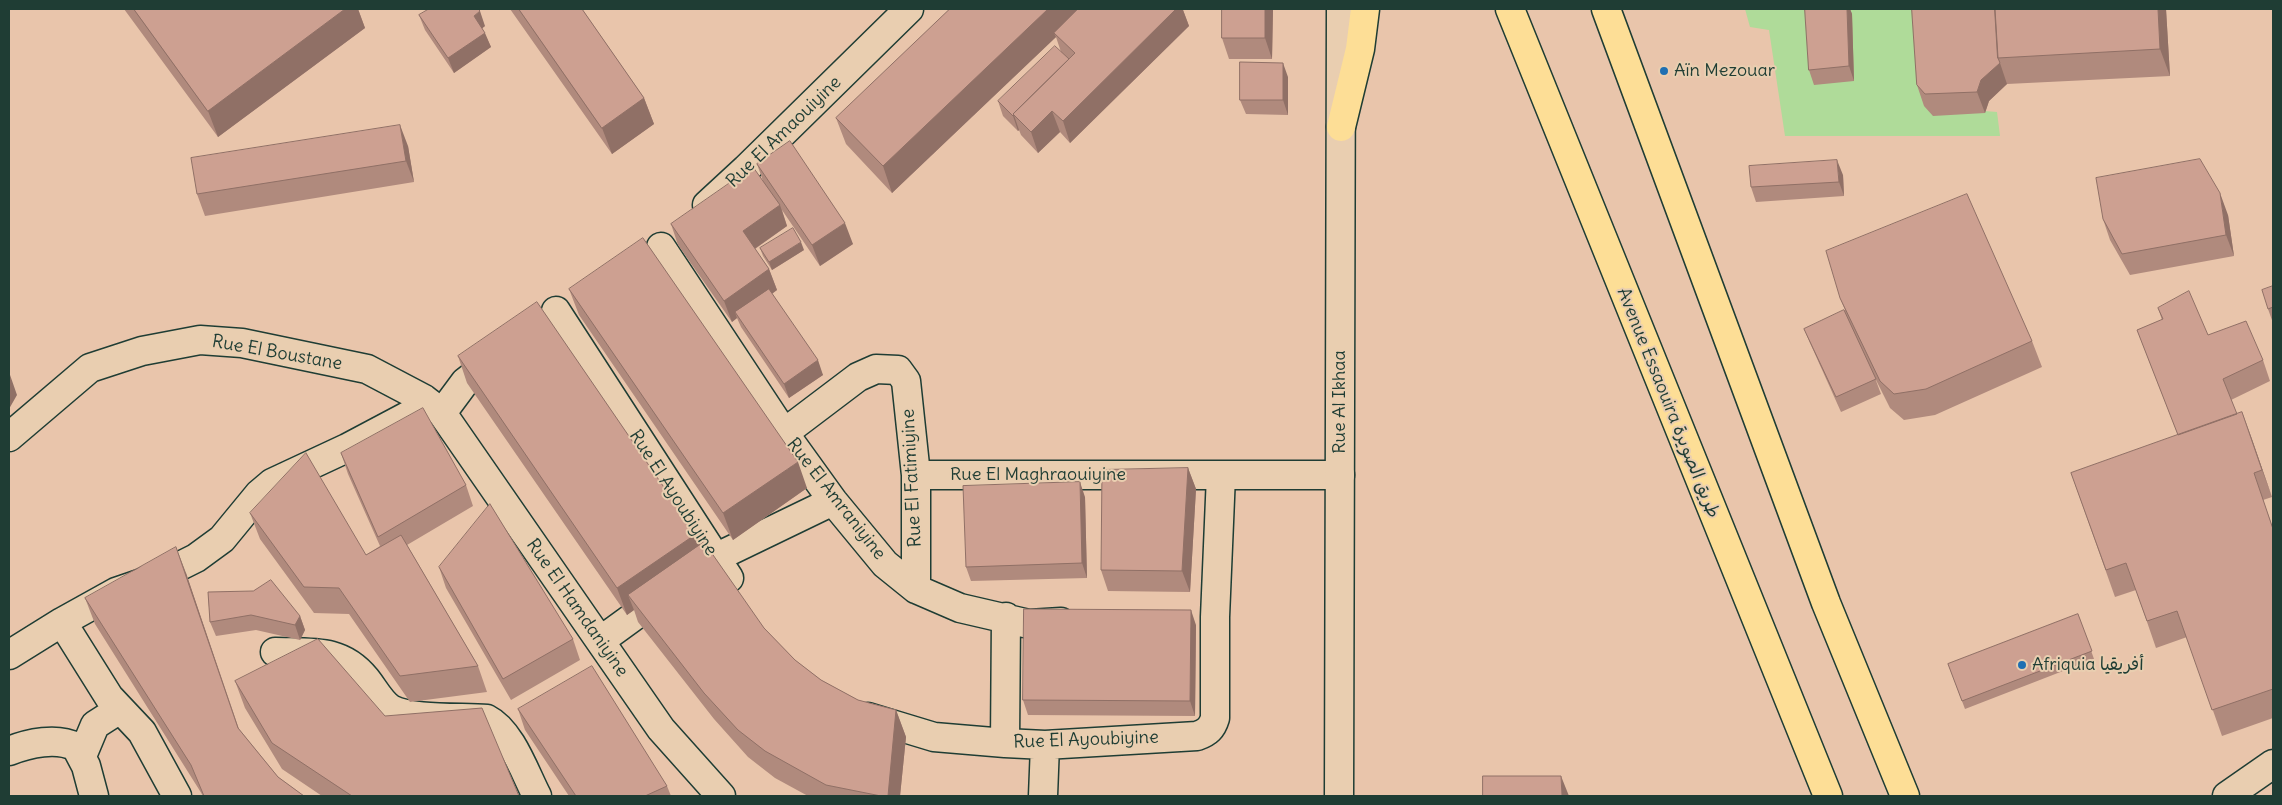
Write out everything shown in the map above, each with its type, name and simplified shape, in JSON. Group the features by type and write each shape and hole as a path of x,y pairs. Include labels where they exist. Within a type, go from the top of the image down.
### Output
{"main road":[{"path":"1341,127 1360,49 1365,9"},
{"name":"Avenue Essaouira طريق الصويرة","path":"1510,9 1828,796"},
{"path":"1606,9 1826,603 1905,796"}],"street":[{"name":"Rue El Amaouiyine","path":"637,262 661,247 753,162 909,9"},
{"name":"Rue Al Ikhaa","path":"1340,796 1342,9"},
{"name":"Rue El Amraniyine","path":"661,247 784,433 833,501 886,564 916,589 960,608 1006,617 1029,624 1088,622"},
{"path":"9,655 62,622 116,592 154,579 196,558 222,539 259,494 272,483 436,408 464,382 556,311 580,296"},
{"name":"Rue El Ayoubiyine","path":"556,311 715,558 742,596"},
{"name":"Rue El Boustane","path":"9,437 90,368 142,351 200,340 242,343 367,369 436,408"},
{"name":"Rue El Fatimiyine","path":"784,433 858,377 876,369 898,370 906,381 916,475 916,589"},
{"name":"Rue El Hamdaniyine","path":"436,408 661,729 721,796"},
{"name":"Rue El Maghraouiyine","path":"916,475 1340,475"},
{"name":"Rue El Ayoubiyine","path":"844,706 876,721 934,737 1005,744 1045,745 1197,736 1205,733 1212,727 1215,718 1215,617 1221,475"},
{"path":"600,641 715,558 833,501"},
{"path":"1005,744 1006,617"},
{"path":"1186,618 1215,617"},
{"path":"62,622 109,697 142,732 177,796"},
{"path":"275,652 332,654 342,658 365,678 390,708 405,714 487,720 497,724 506,736 537,796"},
{"path":"82,756 95,725 120,709"},
{"path":"9,750 58,741 76,747 82,756 94,796"},
{"path":"1043,796 1045,745"},
{"path":"2227,796 2273,764"}],"green space":[{"path":"1745,9 1916,9 1924,106 1997,112 2000,136 1785,136 1769,30 1750,27"}],"building":[{"path":"134,9 345,9 208,111"},
{"path":"429,9 478,9 480,11 474,16 485,33 448,58 419,15"},
{"path":"519,9 582,9 644,98 602,128"},
{"path":"950,9 1048,9 883,166 836,118"},
{"path":"1078,9 1176,9 1063,121 1052,111 1031,132 1013,114 1075,53 1054,33"},
{"path":"1222,9 1265,9 1265,38 1222,38"},
{"path":"1805,9 1847,9 1849,66 1809,70"},
{"path":"1912,9 1995,9 1998,58 2000,63 1981,80 1977,92 1925,94 1917,85"},
{"path":"1995,9 2158,9 2160,49 1998,58"},
{"path":"1055,46 1069,59 1013,116 998,101"},
{"path":"1240,62 1283,63 1283,100 1240,100"},
{"path":"400,125 406,161 197,194 191,158"},
{"path":"790,141 845,223 812,245 757,164"},
{"path":"2200,159 2220,193 2226,235 2122,254 2103,219 2096,178"},
{"path":"1837,160 1839,182 1751,187 1749,166"},
{"path":"753,167 780,205 743,231 769,269 724,301 671,224"},
{"path":"1967,194 2032,341 1926,389 1894,394 1880,381 1840,298 1826,251"},
{"path":"793,228 801,242 769,262 760,248"},
{"path":"643,238 798,462 723,513 569,289"},
{"path":"2273,286 2273,307 2268,309 2262,290"},
{"path":"769,289 818,360 784,384 735,312"},
{"path":"2189,291 2208,335 2246,321 2263,360 2223,379 2237,414 2178,435 2137,330 2163,319 2158,308"},
{"path":"537,302 696,534 617,588 458,356"},
{"path":"1844,310 1876,379 1836,397 1804,329"},
{"path":"423,408 466,485 378,537 341,453"},
{"path":"2242,412 2262,470 2254,473 2273,529 2273,689 2212,710 2177,611 2147,621 2126,563 2106,570 2071,473"},
{"path":"306,453 366,555 401,535 478,666 400,676 339,588 304,587 250,513"},
{"path":"1188,468 1182,571 1101,570 1102,470"},
{"path":"1080,482 1082,563 966,567 963,486"},
{"path":"490,504 573,639 503,679 439,567"},
{"path":"704,542 764,628 795,660 821,680 858,700 896,710 888,796 826,785 765,751 738,730 704,693 628,595"},
{"path":"176,547 238,728 278,777 304,796 204,796 191,765 85,598"},
{"path":"271,580 300,616 295,625 251,615 210,622 208,592 253,591"},
{"path":"1024,609 1191,610 1190,701 1023,700"},
{"name":"Afriquia أفريقيا","path":"2078,614 2092,651 1962,701 1948,664"},
{"path":"318,639 385,716 482,708 519,796 352,796 272,743 235,681"},
{"path":"592,666 667,786 645,796 576,796 518,709"},
{"path":"1483,776 1561,776 1562,796 1483,796"}],"place":[{"name":"Aïn Mezouar","path":"1664,71"},
{"name":"Afriquia أفريقيا","path":"2022,665"}]}
